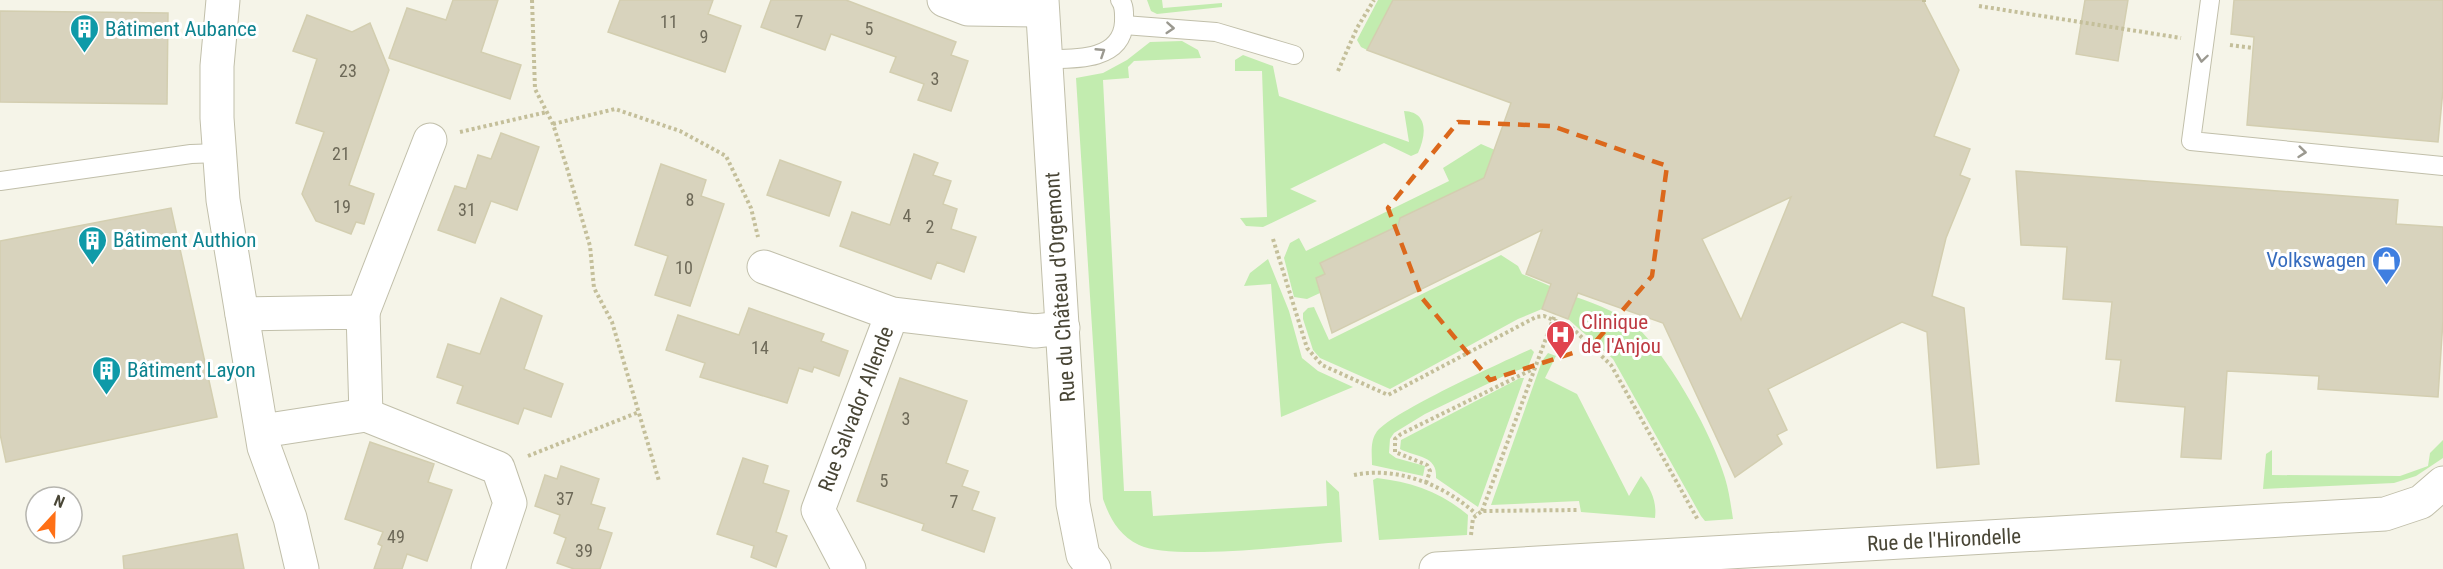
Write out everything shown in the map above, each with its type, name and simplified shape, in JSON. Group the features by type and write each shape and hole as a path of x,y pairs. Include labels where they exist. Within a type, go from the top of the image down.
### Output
{"street":[{"path":"223,0 217,66 219,153 223,200 264,447 290,518 302,569"},
{"path":"944,0 968,9 1041,5"},
{"name":"Rue du Château d'Orgemont","path":"1041,5 1073,504 1083,555 1094,569"},
{"path":"366,415 363,312 430,140"},
{"name":"Rue Salvador Allende","path":"764,267 892,314 1035,331 1063,328"},
{"path":"242,314 363,312"},
{"name":"Rue Salvador Allende","path":"849,569 818,510 892,314"},
{"path":"261,431 366,415 498,468 510,503 488,569"},
{"name":"Rue de l'Hirondelle","path":"1436,569 2385,514 2421,502 2443,483"}],"lane":[{"path":"1044,59 1093,58 1118,41 1124,25 1123,3 1120,0"},
{"path":"2210,0 2191,141 2443,166"},
{"path":"1124,25 1216,32 1294,55"},
{"path":"0,181 191,154 219,153"}],"path":[{"path":"532,0 535,88 553,124 591,246 594,288 612,322 659,481"},
{"path":"1338,71 1357,28 1374,0"},
{"path":"1980,6 2253,48"},
{"path":"553,124 615,109 680,131 726,156 751,208 764,267"},
{"path":"430,140 547,112"},
{"path":"1273,238 1307,348 1322,365 1388,395 1511,328 1536,317 1554,316 1572,328 1611,364 1700,523"},
{"path":"1482,511 1554,316"},
{"path":"1425,483 1430,471 1427,465 1395,452 1395,439 1533,369"},
{"path":"498,468 639,412"},
{"path":"1354,475 1377,472 1425,483 1453,495 1476,514"},
{"path":"1471,545 1472,523 1476,514 1482,511 1577,510"}],"highlighted area":[{"path":"1458,122 1552,126 1667,166 1652,276 1591,347 1490,380 1422,298 1388,208"}],"green space":[{"path":"1147,0 1162,0 1163,8 1222,3 1222,7 1157,14 1151,11"},
{"path":"1378,0 1393,0 1367,50 1361,47 1357,40"},
{"path":"1182,41 1198,50 1201,58 1134,61 1128,67 1129,78 1103,80 1124,491 1151,491 1153,516 1327,506 1326,480 1339,492 1342,542 1206,552 1155,550 1139,545 1126,536 1112,520 1103,499 1076,78 1103,73 1127,60 1150,42"},
{"path":"1243,55 1273,66 1279,96 1409,142 1404,111 1412,112 1422,120 1423,126 1423,139 1418,153 1411,156 1384,143 1290,189 1317,201 1263,227 1246,226 1240,218 1267,217 1262,71 1235,71 1235,60"},
{"path":"1481,144 1516,159 1521,167 1320,263 1325,274 1316,278 1320,293 1307,299 1294,297 1284,258 1290,243 1299,238 1306,251 1449,181 1443,168"},
{"path":"1501,255 1518,266 1522,274 1550,286 1542,309 1518,319 1390,389 1320,358 1313,350 1303,319 1303,313 1308,308 1314,307 1329,340"},
{"path":"1268,259 1289,311 1302,358 1318,371 1353,387 1281,417 1271,284 1244,286 1250,273"},
{"path":"1576,297 1610,311 1634,325 1666,362 1711,441 1725,478 1733,519 1705,521 1701,516 1613,359 1568,319"},
{"path":"1531,349 1534,352 1528,367 1512,372 1425,414 1394,433 1390,439 1389,453 1396,458 1425,466 1423,476 1372,465 1373,440 1385,424 1448,388"},
{"path":"1548,353 1556,356 1545,378 1577,394 1629,496 1641,476 1648,486 1654,501 1655,518 1581,512 1579,501 1491,505 1542,361"},
{"path":"1520,378 1524,378 1478,507 1436,478 1436,470 1429,461 1400,449 1401,440"},
{"path":"2443,440 2443,458 2416,476 2394,483 2263,489 2266,454 2272,450 2272,475 2400,476 2428,466 2430,453"},
{"path":"1377,478 1414,485 1447,500 1468,515 1467,535 1379,540 1373,480"}],"building":[{"path":"453,0 498,0 481,52 521,65 510,99 389,58 407,8 446,20"},
{"path":"620,0 713,0 708,14 741,26 725,72 608,32"},
{"path":"771,0 846,0 956,42 951,55 968,61 951,111 918,100 924,84 890,72 896,57 831,34 825,50 761,27"},
{"path":"1393,0 1923,0 1959,70 1934,136 1970,149 1960,175 1970,179 1946,238 1932,296 1964,308 1979,464 1937,468 1927,332 1902,322 1768,389 1787,430 1777,435 1782,444 1735,477 1663,323 1578,293 1568,319 1542,309 1551,284 1526,274 1542,230 1332,333 1316,278 1325,274 1320,263 1398,226 1400,218 1484,178 1511,103 1367,50","holes":["1791,197 1741,320 1702,239"]},
{"path":"2085,0 2128,0 2118,61 2076,54"},
{"path":"2234,0 2443,0 2443,90 2438,142 2247,125 2254,37 2231,34"},
{"name":"Bâtiment Aubance","path":"0,11 168,13 167,104 0,102"},
{"path":"307,15 352,32 370,23 389,70 349,185 374,194 364,224 356,222 351,234 316,221 302,194 324,132 296,123 317,59 293,51"},
{"path":"501,133 539,147 517,210 491,201 475,243 438,230 455,186 466,189 478,155 491,159"},
{"path":"914,154 938,163 933,175 951,181 943,204 957,209 951,229 976,237 964,272 937,262 931,279 840,246 852,212 890,225"},
{"path":"780,160 841,182 829,216 767,195"},
{"path":"661,164 706,180 701,196 724,204 690,306 655,295 668,256 635,245"},
{"path":"2016,171 2398,200 2396,224 2443,227 2443,320 2438,397 2318,389 2319,376 2227,371 2221,459 2181,457 2185,407 2116,401 2121,360 2106,359 2112,302 2063,299 2067,247 2021,245"},
{"path":"171,208 217,417 6,462 0,434 0,241"},
{"path":"501,298 542,316 524,369 563,384 551,417 524,408 518,424 457,403 463,386 437,377 448,344 480,354"},
{"path":"749,308 824,334 821,341 848,351 839,376 814,367 812,372 799,368 787,403 700,377 705,363 666,350 678,315 739,335"},
{"path":"900,378 967,401 946,463 968,471 962,486 979,492 972,510 995,518 984,552 922,530 924,524 857,501"},
{"path":"370,442 434,464 428,482 452,490 427,561 407,554 402,569 374,569 382,546 378,544 383,532 345,519"},
{"path":"743,458 768,466 763,483 789,491 776,532 787,536 776,567 751,557 754,546 717,534"},
{"path":"561,466 599,479 591,504 605,508 598,529 612,533 600,569 574,569 557,563 566,538 554,533 560,515 535,506 545,475 557,479"},
{"path":"237,534 244,569 124,569 123,556"}],"place":[{"name":"Bâtiment Aubance","path":"84,54"},
{"name":"Bâtiment Authion","path":"92,266"},
{"name":"Volkswagen","path":"2387,286"},
{"name":"Clinique de l'Anjou","path":"1560,360"},
{"name":"Bâtiment Layon","path":"106,396"}]}
